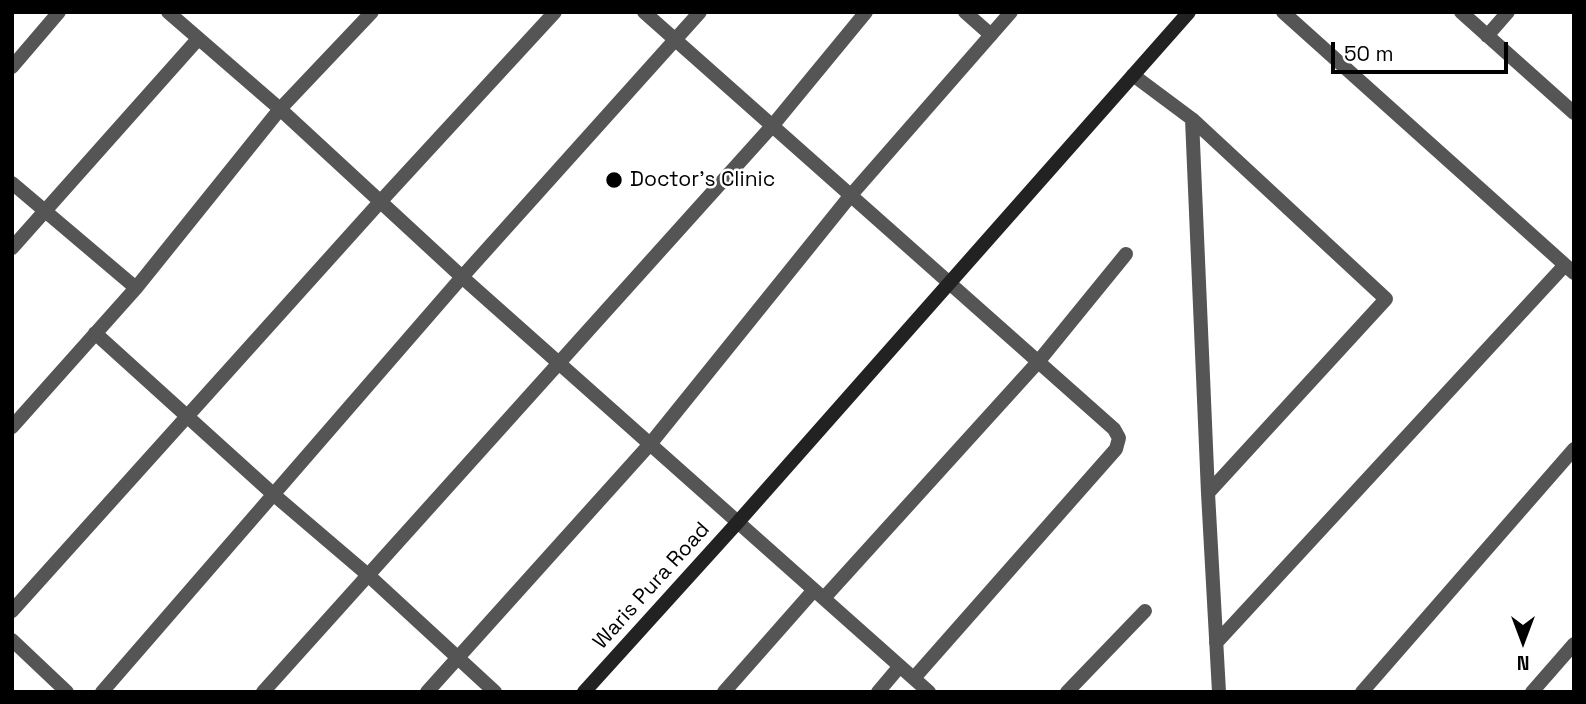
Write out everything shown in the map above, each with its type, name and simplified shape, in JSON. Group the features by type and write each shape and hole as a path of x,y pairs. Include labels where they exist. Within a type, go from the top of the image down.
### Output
{"main road":[{"name":"Waris Pura Road","path":"584,692 751,508 1189,12"}],"street":[{"path":"12,68 60,12"},
{"path":"168,12 280,109 462,277 929,692"},
{"path":"181,24 193,12"},
{"path":"12,427 136,288 280,109 372,12"},
{"path":"12,611 555,12"},
{"path":"644,12 1114,429 1119,438 1116,449 914,678"},
{"path":"102,692 462,277 700,12"},
{"path":"263,692 773,125 866,12"},
{"path":"965,12 991,36"},
{"path":"427,692 651,443 851,194 1011,12"},
{"path":"1216,643 1569,269 1283,12"},
{"path":"1461,12 1574,113"},
{"path":"1488,36 1508,12"},
{"path":"12,248 198,39"},
{"path":"1133,75 1192,119 1386,299 1208,493"},
{"path":"1192,119 1219,692"},
{"path":"12,183 136,288"},
{"path":"724,692 1038,362 1126,254"},
{"path":"95,334 273,495 368,575 495,692"},
{"path":"1362,692 1574,449"},
{"path":"1068,692 1144,611"},
{"path":"12,640 67,692"},
{"path":"1532,692 1574,644"},
{"path":"877,692 900,666"}],"place":[{"name":"Doctor's Clinic","path":"614,180"}]}
